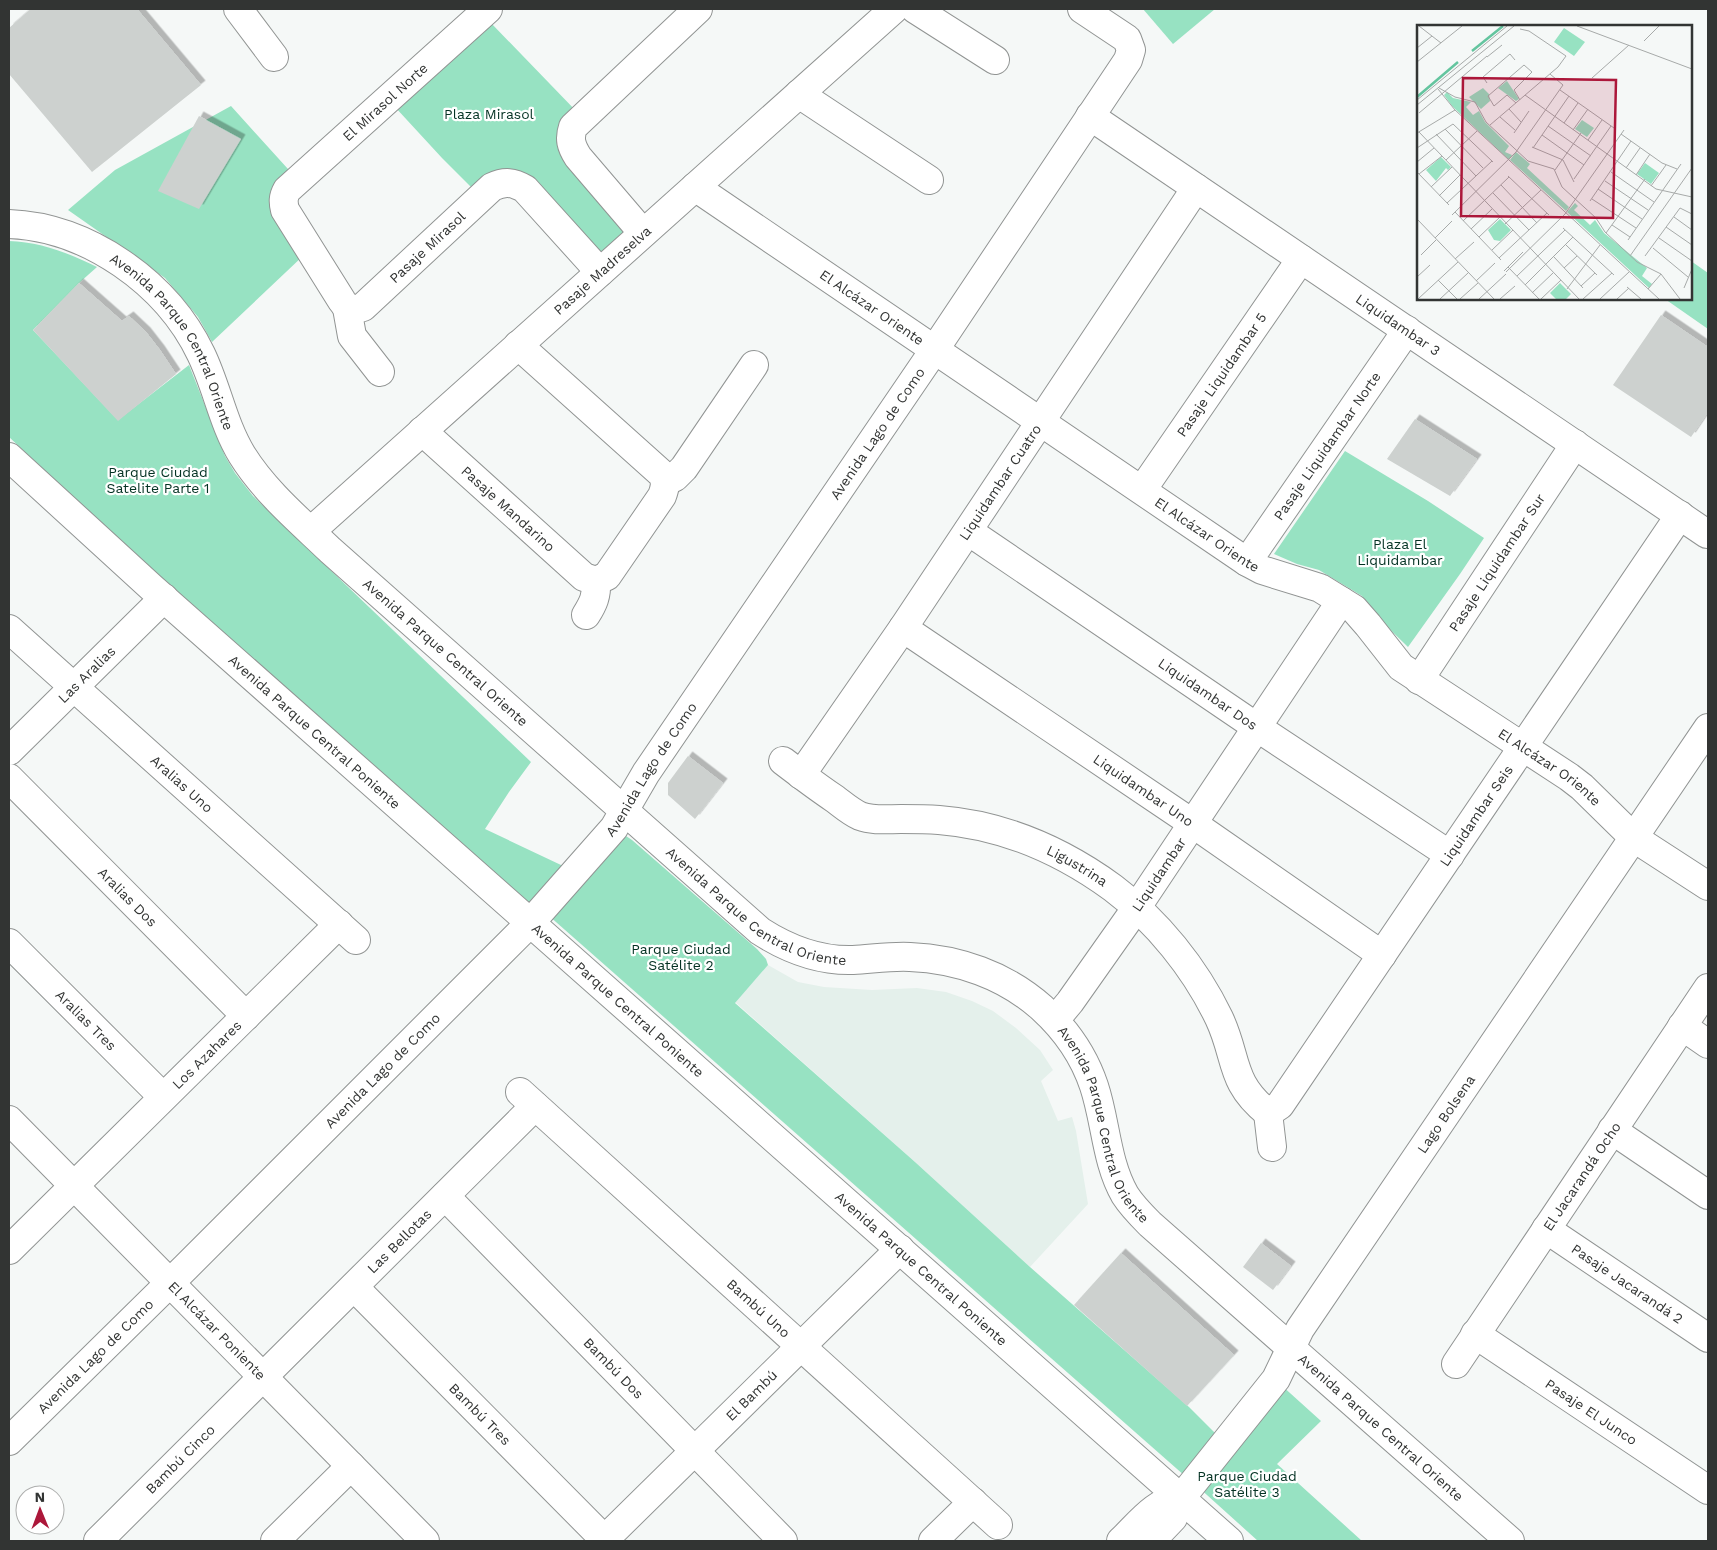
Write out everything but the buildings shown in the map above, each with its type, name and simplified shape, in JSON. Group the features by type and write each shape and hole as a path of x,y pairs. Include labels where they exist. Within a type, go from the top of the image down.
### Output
{"street":[{"path":"238,9 274,57"},
{"name":"El Mirasol Norte","path":"347,308 285,210 283,204 284,196 292,186 488,9"},
{"path":"643,233 578,157 573,150 570,136 573,127 698,9"},
{"name":"Pasaje Madreselva","path":"310,531 894,9"},
{"path":"915,9 995,60"},
{"name":"Avenida Lago de Como","path":"9,1441 531,922 614,828 643,779 1128,60 1131,50 1127,39 1082,9"},
{"path":"799,94 929,180"},
{"name":"Liquidambar 3","path":"1090,116 1707,534"},
{"name":"Pasaje Mirasol","path":"347,308 356,310 363,308 492,188 508,182 517,184 525,189 600,272"},
{"name":"El Alcázar Oriente","path":"695,187 1247,562 1262,570 1306,582 1341,601 1354,610 1368,625 1401,667 1582,787 1634,838 1708,886"},
{"name":"Liquidambar Cuatro","path":"792,768 903,628 1196,188"},
{"name":"Avenida Parque Central Oriente","path":"9,224 29,225 77,239 116,260 151,286 181,320 194,339 209,372 230,434 242,456 269,489 310,531 748,921 774,940 803,952 835,959 933,958 976,969 1012,986 1055,1020 1067,1034 1086,1065 1094,1086 1114,1168 1132,1205 1150,1224 1510,1541"},
{"name":"Pasaje Liquidambar 5","path":"1142,490 1301,259"},
{"path":"347,308 352,336 380,372"},
{"name":"Pasaje Liquidambar Norte","path":"1247,562 1407,330"},
{"path":"518,345 658,470 663,475 665,482 662,496 607,576 596,582 596,596 586,615"},
{"path":"665,482 675,477 684,468 754,364"},
{"name":"Pasaje Mandarino","path":"422,431 584,577 596,582"},
{"name":"Pasaje Liquidambar Sur","path":"1419,680 1575,444"},
{"name":"Avenida Parque Central Poniente","path":"9,457 164,598 1229,1541"},
{"name":"Liquidambar Seis","path":"1268,1113 1280,1106 1680,515"},
{"name":"Liquidambar Dos","path":"968,531 1258,728 1450,855"},
{"name":"Las Aralias","path":"9,751 164,598"},
{"name":"Liquidambar","path":"1055,1020 1070,1002 1137,907 1341,601"},
{"name":"Liquidambar Uno","path":"903,628 1192,823 1382,955"},
{"name":"Aralias Uno","path":"9,629 348,932"},
{"name":"Lago Bolsena","path":"1151,1541 1173,1518 1181,1498 1276,1380 1300,1329 1708,728"},
{"name":"Ligustrina","path":"792,768 860,816 872,819 918,819 964,823 1005,832 1030,840 1080,866 1137,907 1176,950 1199,982 1223,1026 1243,1088 1268,1113"},
{"name":"Aralias Dos","path":"9,778 246,1016"},
{"name":"Los Azahares","path":"9,1250 246,1016 348,932"},
{"name":"Aralias Tres","path":"9,943 163,1097"},
{"name":"El Jacarandá Ocho","path":"1456,1364 1708,988"},
{"path":"1682,1026 1708,1044"},
{"name":"Las Bellotas","path":"263,1377 445,1196 528,1099"},
{"name":"Bambú Uno","path":"528,1099 998,1525"},
{"path":"1268,1113 1272,1148"},
{"name":"El Alcázar Poniente","path":"9,1120 425,1541"},
{"path":"1612,1130 1708,1195"},
{"name":"Bambú Dos","path":"445,1196 783,1541"},
{"name":"Pasaje Jacarandá 2","path":"1546,1229 1708,1338"},
{"name":"El Bambú","path":"605,1541 900,1249"},
{"name":"Bambú Tres","path":"354,1287 605,1541"},
{"name":"Pasaje El Junco","path":"1475,1334 1708,1490"},
{"name":"Bambú Cinco","path":"98,1541 263,1377"},
{"path":"275,1541 351,1466"},
{"path":"1121,1541 1158,1505 1172,1499 1181,1498"},
{"path":"933,1541 973,1502"}],"shaded area":[{"path":"768,965 798,982 824,987 872,990 917,988 946,992 993,1011 1016,1028 1040,1050 1053,1070 1041,1081 1058,1121 1072,1117 1088,1204 1030,1267 735,1002"}],"green space":[{"path":"1143,9 1215,9 1173,44"},
{"name":"Plaza Mirasol","path":"490,22 578,113 567,130 632,231 602,256 534,185 477,193 395,107"},
{"path":"231,106 288,169 299,173 274,215 304,255 212,342 198,317 165,278 68,210 115,170"},
{"name":"Parque Ciudad Satelite Parte 1","path":"9,241 54,249 97,267 33,330 118,420 189,365 225,456 235,473 253,496 531,762 485,829 561,865 570,864 531,911 164,582 9,437"},
{"path":"1692,262 1708,273 1708,329 1666,300 1692,300"},
{"name":"Plaza El Liquidambar","path":"1345,451 1428,501 1484,538 1408,647 1371,611 1362,596 1319,570 1297,564 1274,554"},
{"name":"Parque Ciudad Satélite 2","path":"614,828 632,840 757,949 766,959 768,965 735,1003 1189,1407 1219,1437 1185,1476 548,915"},
{"name":"Parque Ciudad Satélite 3","path":"1280,1384 1321,1421 1277,1464 1362,1541 1258,1541 1197,1486"}]}
